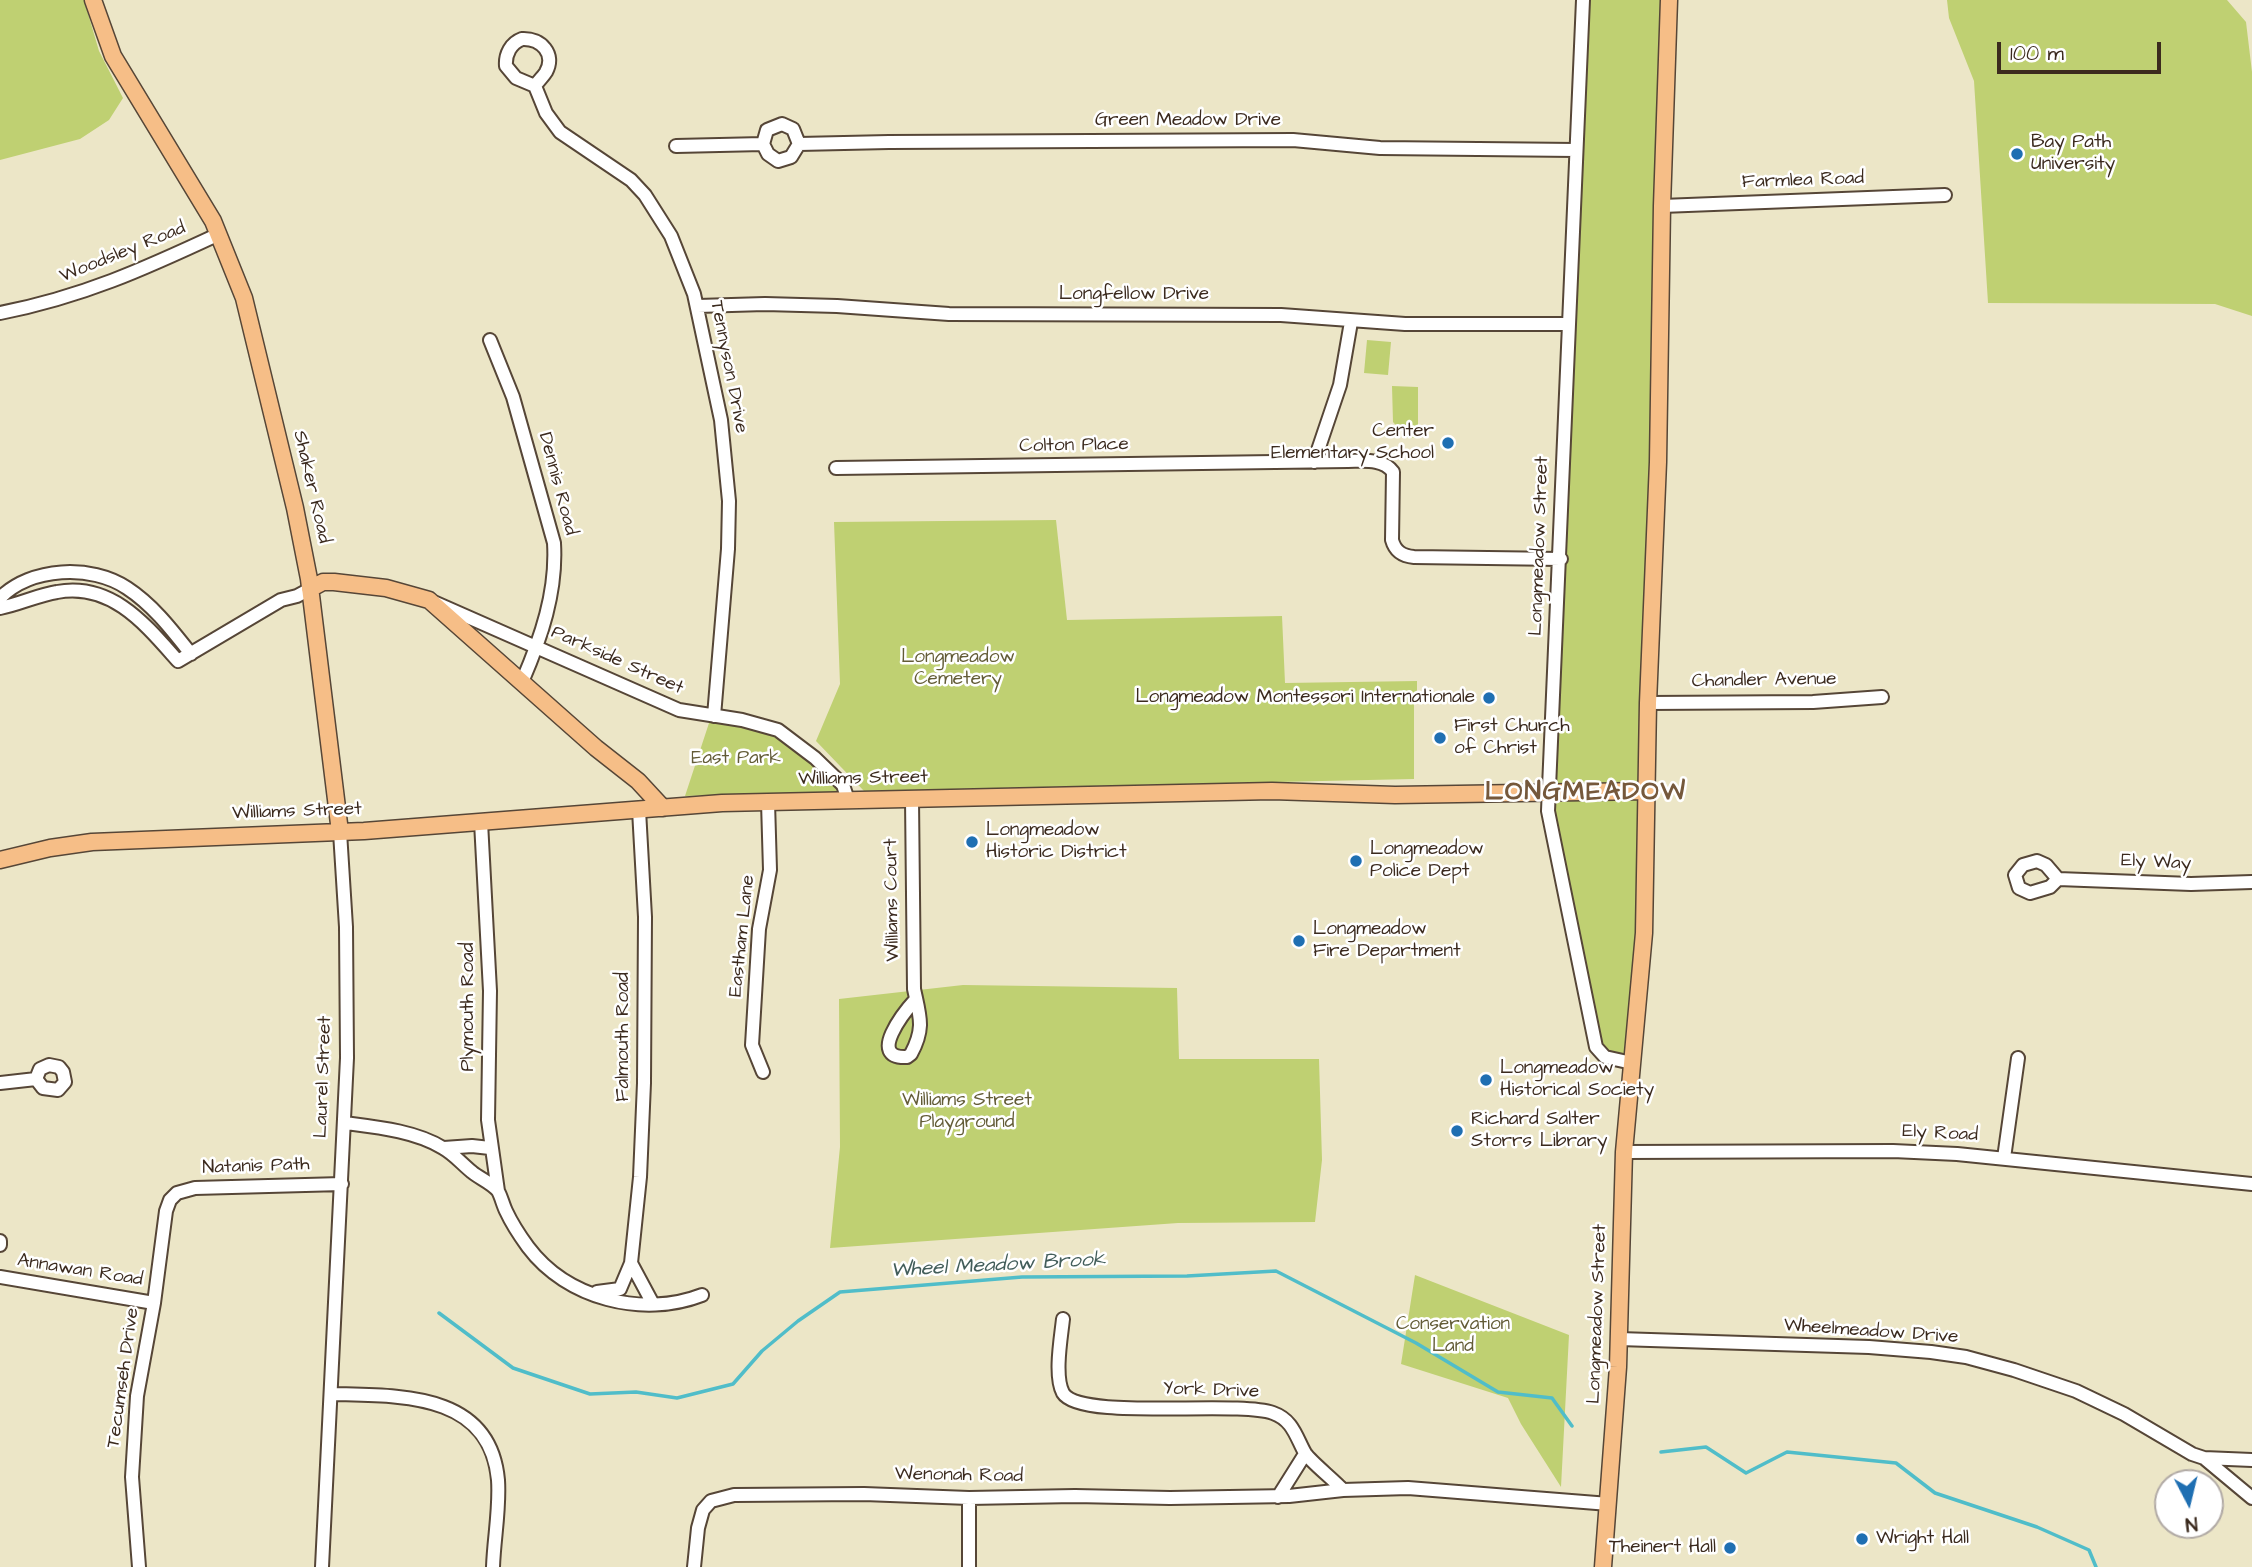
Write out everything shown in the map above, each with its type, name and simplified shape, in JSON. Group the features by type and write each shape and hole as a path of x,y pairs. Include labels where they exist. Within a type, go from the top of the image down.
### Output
{"main road":[{"name":"Shaker Road","path":"93,0 117,63 219,234 244,298 295,508 310,589"},
{"name":"Longmeadow Street","path":"1602,1567 1609,1504 1619,1339 1624,1152 1644,933 1648,704 1658,462 1669,0"},
{"path":"310,589 323,582 334,582 386,588 429,600 596,748 638,781 663,808"},
{"name":"Laurel Street","path":"310,589 340,832"},
{"name":"Williams Street","path":"0,860 50,848 92,842 340,832 768,802 1272,791 1395,795 1646,791"}],"street":[{"name":"Longmeadow Street","path":"1583,0 1548,811 1596,1047 1605,1057 1632,1063"},
{"name":"Tennyson Drive","path":"535,86 546,113 560,132 631,180 645,195 660,217 681,258 698,306 721,420 729,501 729,549 714,716"},
{"path":"763,144 767,130 782,124 793,129 799,145"},
{"name":"Green Meadow Drive","path":"676,146 763,144 768,154 778,161 791,157 799,145 900,142 1269,140 1391,149 1576,150"},
{"name":"Farmlea Road","path":"1662,206 1945,195"},
{"name":"Woodsley Road","path":"0,313 74,296 219,234"},
{"name":"Longfellow Drive","path":"698,306 837,306 949,314 1281,315 1351,322 1455,325 1569,324"},
{"path":"1314,463 1340,385 1351,322"},
{"name":"Dennis Road","path":"490,340 513,397 554,543 552,584 537,647 522,682"},
{"name":"Colton Place","path":"835,468 1373,462 1390,468 1394,482 1392,540 1398,552 1410,557 1560,559"},
{"path":"0,598 15,586 49,573 73,573 104,578 121,584 141,598 191,654"},
{"path":"0,608 57,592 98,594 112,599 139,618 177,661 281,600 310,589"},
{"name":"Parkside Street","path":"429,600 671,707 688,713 757,723 784,733 843,785 848,800"},
{"name":"Chandler Avenue","path":"1648,704 1813,702 1882,697"},
{"name":"Williams Court","path":"912,799 916,999"},
{"name":"Eastham Lane","path":"763,1072 752,1045 759,929 770,870 768,802"},
{"name":"Falmouth Road","path":"585,1291 604,1293 620,1289 631,1263 640,1177 644,1083 645,917 639,810"},
{"name":"Plymouth Road","path":"481,822 490,974 488,1120 498,1191"},
{"name":"Laurel Street","path":"322,1567 345,1123 347,976 340,832"},
{"name":"Ely Way","path":"2058,879 2191,884 2252,882"},
{"path":"2004,1158 2018,1058"},
{"path":"0,1083 36,1079"},
{"path":"345,1123 411,1136 444,1148 498,1191 513,1224 537,1257 558,1276 585,1291 620,1302 653,1304 685,1301 702,1295"},
{"path":"444,1148 490,1148"},
{"name":"Ely Road","path":"1624,1152 1893,1151 2004,1158 2252,1184"},
{"name":"Natanis Path","path":"173,1196 180,1191 195,1188 342,1184"},
{"name":"Tecumseh Drive","path":"139,1567 132,1454 137,1396 154,1303 163,1230 173,1196"},
{"path":"631,1263 653,1304"},
{"name":"Annawan Road","path":"0,1277 154,1303"},
{"name":"York Drive","path":"1063,1319 1059,1372 1061,1387 1069,1399 1119,1408 1230,1408 1278,1415 1298,1435 1306,1454 1343,1490"},
{"name":"Wheelmeadow Drive","path":"1619,1339 1869,1348 1966,1357 2076,1391 2204,1458 2252,1498"},
{"path":"331,1394 393,1396 430,1402 458,1413 477,1427 492,1450 498,1479 493,1567"},
{"path":"1278,1497 1306,1454"},
{"path":"2204,1458 2252,1460"},
{"path":"1343,1490 1408,1488 1609,1504"},
{"name":"Wenonah Road","path":"694,1567 701,1514 711,1501 744,1494 1145,1498 1278,1497 1343,1490"},
{"path":"969,1498 969,1567"}],"green space":[{"path":"0,0 84,0 99,51 123,98 109,120 80,139 0,160"},
{"path":"1583,0 1669,0 1632,1063 1600,1053 1552,833"},
{"name":"Bay Path University","path":"1947,0 2227,0 2246,22 2252,72 2252,316 2215,304 1988,303 1974,81 1949,18"},
{"path":"1367,340 1391,342 1388,375 1364,373"},
{"path":"1392,386 1418,387 1418,438 1407,438 1393,422"},
{"name":"Longmeadow Cemetery","path":"1056,520 1067,620 1282,616 1285,683 1417,681 1417,700 1414,704 1414,779 864,791 816,741 840,684 834,522"},
{"name":"East Park","path":"710,720 752,725 784,736 838,786 836,792 685,796"},
{"name":"Williams Street Playground","path":"963,985 1177,988 1179,1059 1319,1059 1322,1160 1315,1222 1178,1223 830,1248 840,1147 839,999"},
{"name":"Conservation Land","path":"1415,1275 1569,1335 1561,1487 1521,1424 1508,1398 1401,1364"}],"waterway":[{"name":"Wheel Meadow Brook","path":"439,1313 513,1368 590,1394 636,1392 677,1398 733,1384 762,1351 798,1321 840,1292 1022,1277 1187,1276 1276,1271 1416,1343 1498,1392 1552,1398 1572,1426"},
{"name":"Wheel Meadow Brook","path":"1661,1452 1706,1447 1746,1473 1787,1452 1896,1463 1935,1493 2037,1527 2089,1550 2096,1567"}],"place":[{"name":"Bay Path University","path":"2017,154"},
{"name":"Center Elementary School","path":"1448,443"},
{"name":"Longmeadow Montessori Internationale","path":"1489,698"},
{"name":"First Church of Christ","path":"1440,738"},
{"name":"Longmeadow Historic District","path":"972,842"},
{"name":"Longmeadow Police Dept","path":"1356,861"},
{"name":"Longmeadow Fire Department","path":"1299,941"},
{"name":"Longmeadow Historical Society","path":"1486,1080"},
{"name":"Richard Salter Storrs Library","path":"1457,1131"},
{"name":"Wright Hall","path":"1862,1539"},
{"name":"Theinert Hall","path":"1730,1548"}],"district":[{"name":"LONGMEADOW","path":"1586,794"}]}
